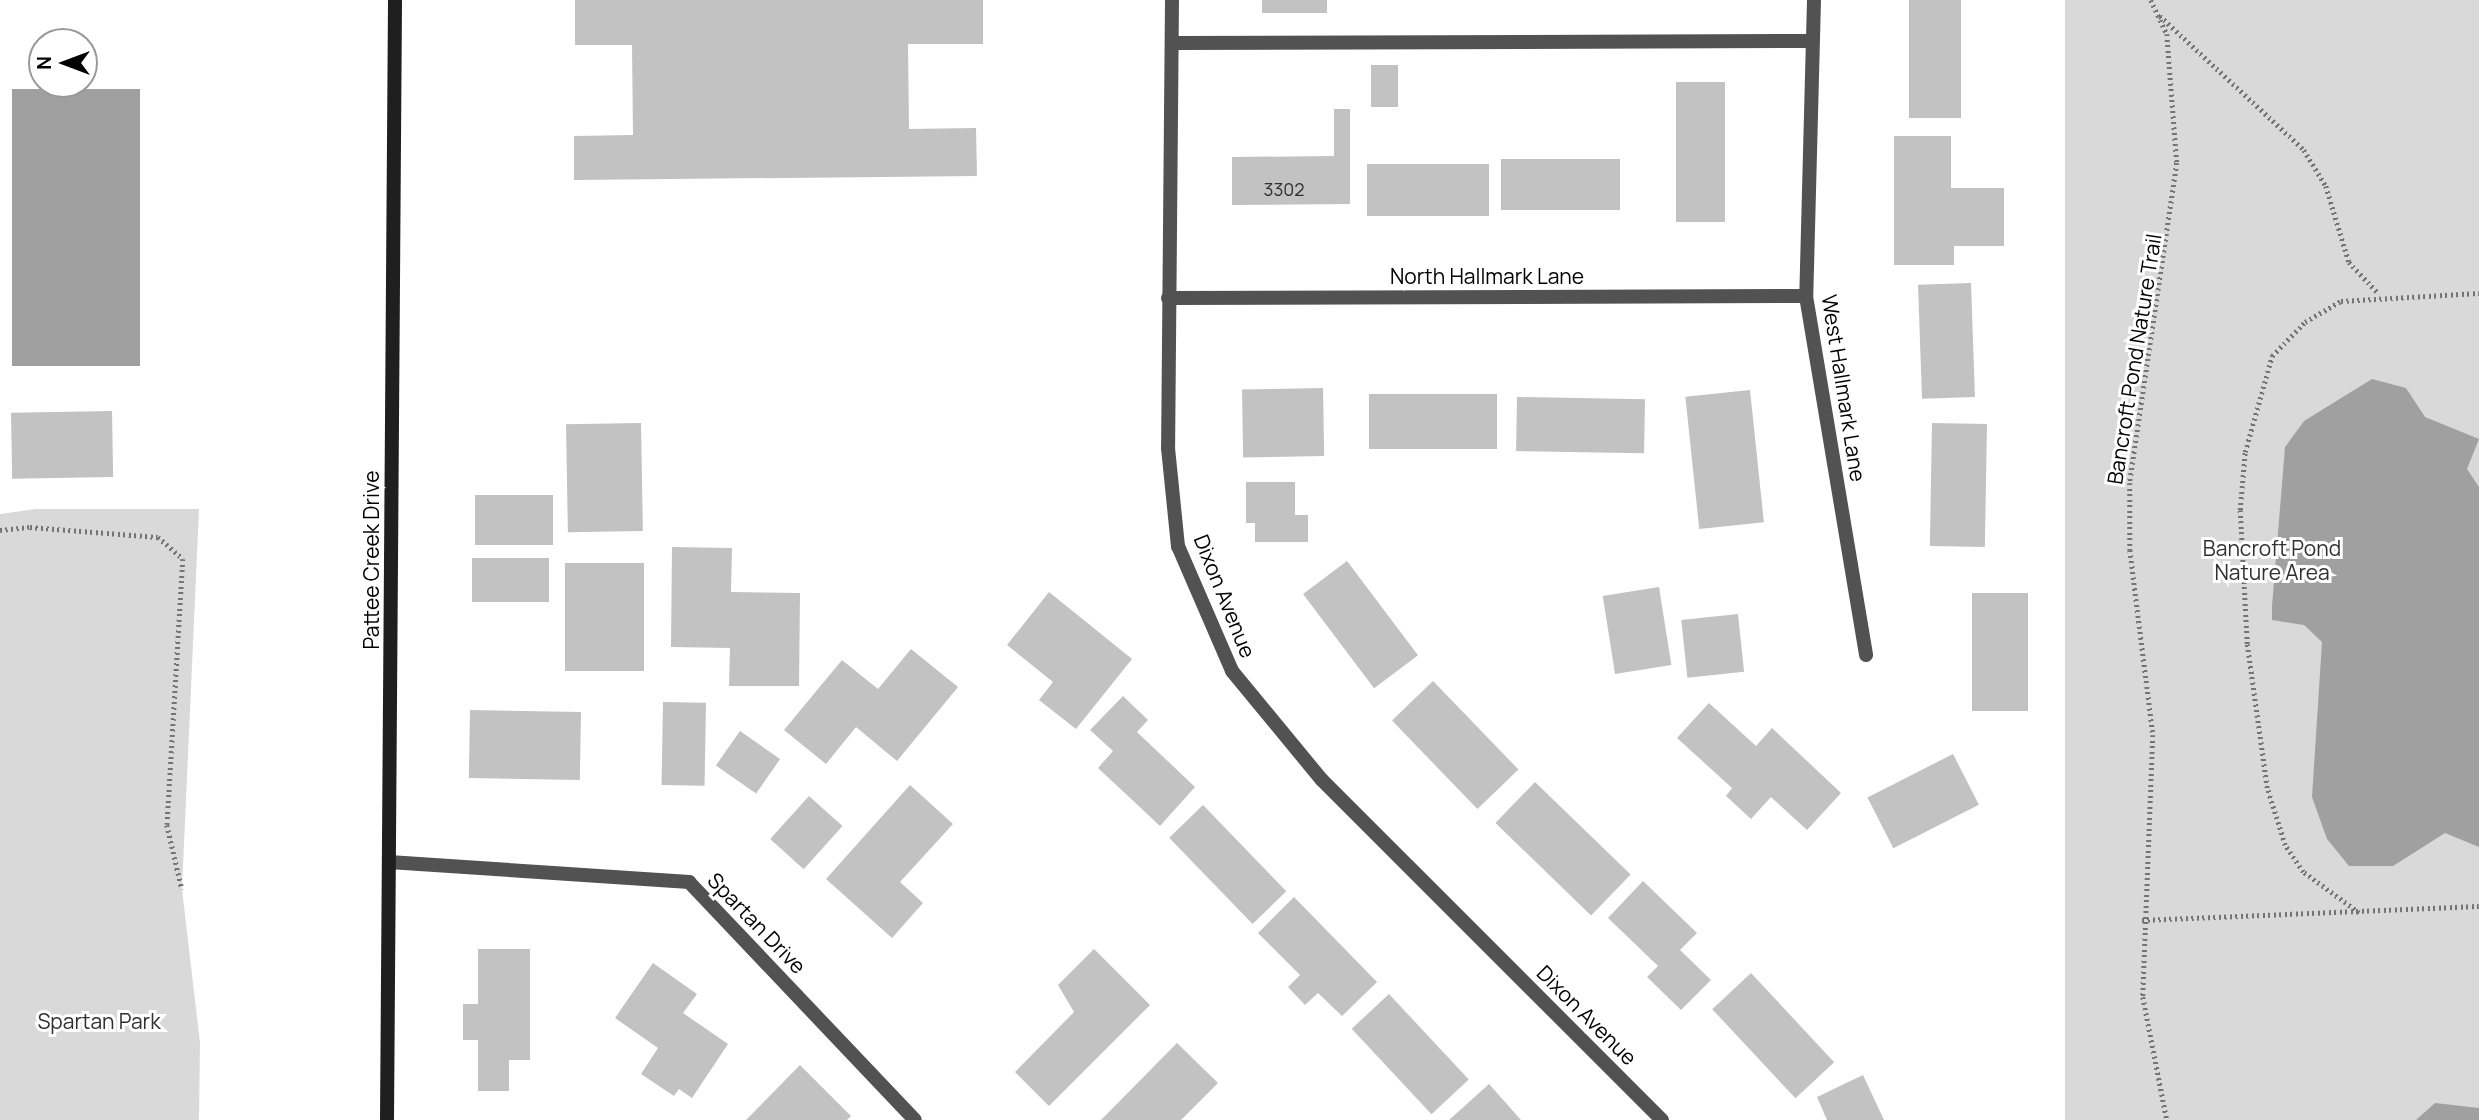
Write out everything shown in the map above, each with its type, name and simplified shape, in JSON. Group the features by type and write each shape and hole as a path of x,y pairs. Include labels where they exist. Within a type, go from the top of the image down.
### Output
{"street":[{"name":"Pattee Creek Drive","path":"387,1120 395,0"},
{"name":"Dixon Avenue","path":"1172,0 1168,447 1178,546 1232,671 1322,780 1662,1120"},
{"name":"West Hallmark Lane","path":"1814,0 1806,296 1866,655"},
{"path":"1173,43 1812,41"},
{"name":"North Hallmark Lane","path":"1168,298 1806,296"},
{"name":"Spartan Drive","path":"389,862 689,882 915,1120"}],"path":[{"name":"Bancroft Pond Nature Trail","path":"2151,0 2167,34 2175,95 2177,163 2130,483 2130,550 2152,722 2142,920 2148,1046 2167,1120"},
{"name":"Bancroft Pond Nature Trail","path":"2157,13 2304,150 2326,186 2349,262 2380,295"},
{"path":"2359,912 2302,872 2285,845 2267,788 2247,644 2240,510 2245,452 2272,356 2305,322 2341,301 2380,295 2479,293"},
{"path":"0,530 30,527 158,537 183,558 167,825 182,889"},
{"path":"2142,920 2479,906"}],"green space":[{"name":"Bancroft Pond Nature Area","path":"2065,0 2479,0 2479,1120 2065,1120"},
{"name":"Spartan Park","path":"36,509 199,509 182,889 200,1043 199,1120 0,1120 0,514"}],"shaded area":[{"path":"12,89 28,89 28,98 98,98 98,89 140,89 140,366 12,366"},
{"path":"2372,379 2406,388 2425,417 2479,439 2467,469 2479,487 2479,847 2445,833 2393,866 2349,866 2327,839 2312,797 2322,642 2304,625 2272,620 2272,606 2285,447 2304,421"},
{"path":"2435,1103 2479,1108 2479,1120 2416,1120"}],"building":[{"path":"575,0 983,0 983,44 908,44 909,129 976,128 977,176 574,180 574,136 633,135 632,45 575,45"},
{"path":"1262,0 1327,0 1327,13 1262,13"},
{"path":"1909,0 1961,0 1961,118 1909,118"},
{"path":"1371,65 1398,65 1398,107 1371,107"},
{"path":"1676,82 1725,82 1725,222 1676,222"},
{"path":"1334,109 1350,109 1350,204 1232,205 1232,157 1334,156"},
{"path":"1894,136 1951,136 1951,188 2004,188 2004,246 1954,246 1954,265 1894,265"},
{"path":"1501,159 1620,159 1620,210 1501,210"},
{"path":"1367,164 1489,164 1489,216 1367,216"},
{"path":"1971,283 1975,397 1922,399 1918,285"},
{"path":"1323,388 1324,456 1243,457 1242,389"},
{"path":"1750,390 1764,522 1699,529 1685,397"},
{"path":"1369,394 1497,394 1497,449 1369,449"},
{"path":"1517,397 1645,399 1644,453 1516,451"},
{"path":"112,411 113,477 12,479 11,413"},
{"path":"641,423 643,531 568,532 566,424"},
{"path":"1932,423 1987,424 1985,547 1930,546"},
{"path":"1246,482 1295,482 1295,515 1308,515 1308,542 1255,542 1255,523 1246,523"},
{"path":"475,495 553,495 553,545 475,545"},
{"path":"672,547 732,548 731,592 800,593 799,686 729,686 730,648 671,647"},
{"path":"472,558 549,558 549,602 472,602"},
{"path":"1347,561 1418,655 1374,688 1303,594"},
{"path":"565,563 644,563 644,671 565,671"},
{"path":"1659,587 1671,665 1615,674 1603,596"},
{"path":"1049,592 1132,659 1076,729 1039,700 1053,682 1007,645"},
{"path":"1972,593 2028,593 2028,711 1972,711"},
{"path":"1738,614 1744,672 1687,678 1681,620"},
{"path":"911,649 958,687 897,761 856,727 826,764 784,730 842,660 878,689"},
{"path":"1433,681 1518,769 1477,809 1392,721"},
{"path":"1123,696 1148,720 1137,732 1195,787 1160,826 1098,768 1113,751 1090,730"},
{"path":"663,702 706,703 705,786 662,785"},
{"path":"1709,703 1756,746 1772,728 1841,793 1807,830 1771,797 1751,819 1726,796 1732,788 1677,738"},
{"path":"470,710 581,712 580,780 469,778"},
{"path":"740,731 780,759 756,794 716,765"},
{"path":"1953,754 1979,805 1893,848 1867,798"},
{"path":"1535,782 1631,874 1591,915 1495,823"},
{"path":"910,785 953,824 900,882 923,903 892,938 826,879"},
{"path":"809,796 842,826 804,869 770,839"},
{"path":"1203,805 1286,891 1253,924 1169,838"},
{"path":"1643,881 1697,933 1680,950 1711,980 1681,1010 1647,977 1658,966 1608,918"},
{"path":"1294,897 1377,982 1342,1016 1318,993 1305,1005 1288,987 1300,975 1258,933"},
{"path":"478,949 530,949 530,1060 509,1060 509,1091 478,1091 478,1040 463,1040 463,1004 478,1004"},
{"path":"1094,949 1150,1005 1049,1106 1015,1072 1074,1012 1058,985"},
{"path":"653,963 697,994 683,1013 728,1044 692,1098 679,1089 674,1096 641,1074 658,1048 615,1018"},
{"path":"1751,973 1834,1062 1795,1098 1712,1009"},
{"path":"1389,994 1469,1080 1431,1114 1352,1029"},
{"path":"1177,1043 1218,1083 1181,1120 1101,1120"},
{"path":"800,1065 851,1116 847,1120 746,1120"},
{"path":"1863,1075 1884,1120 1827,1120 1817,1097"},
{"path":"1489,1084 1521,1120 1449,1120"}]}
